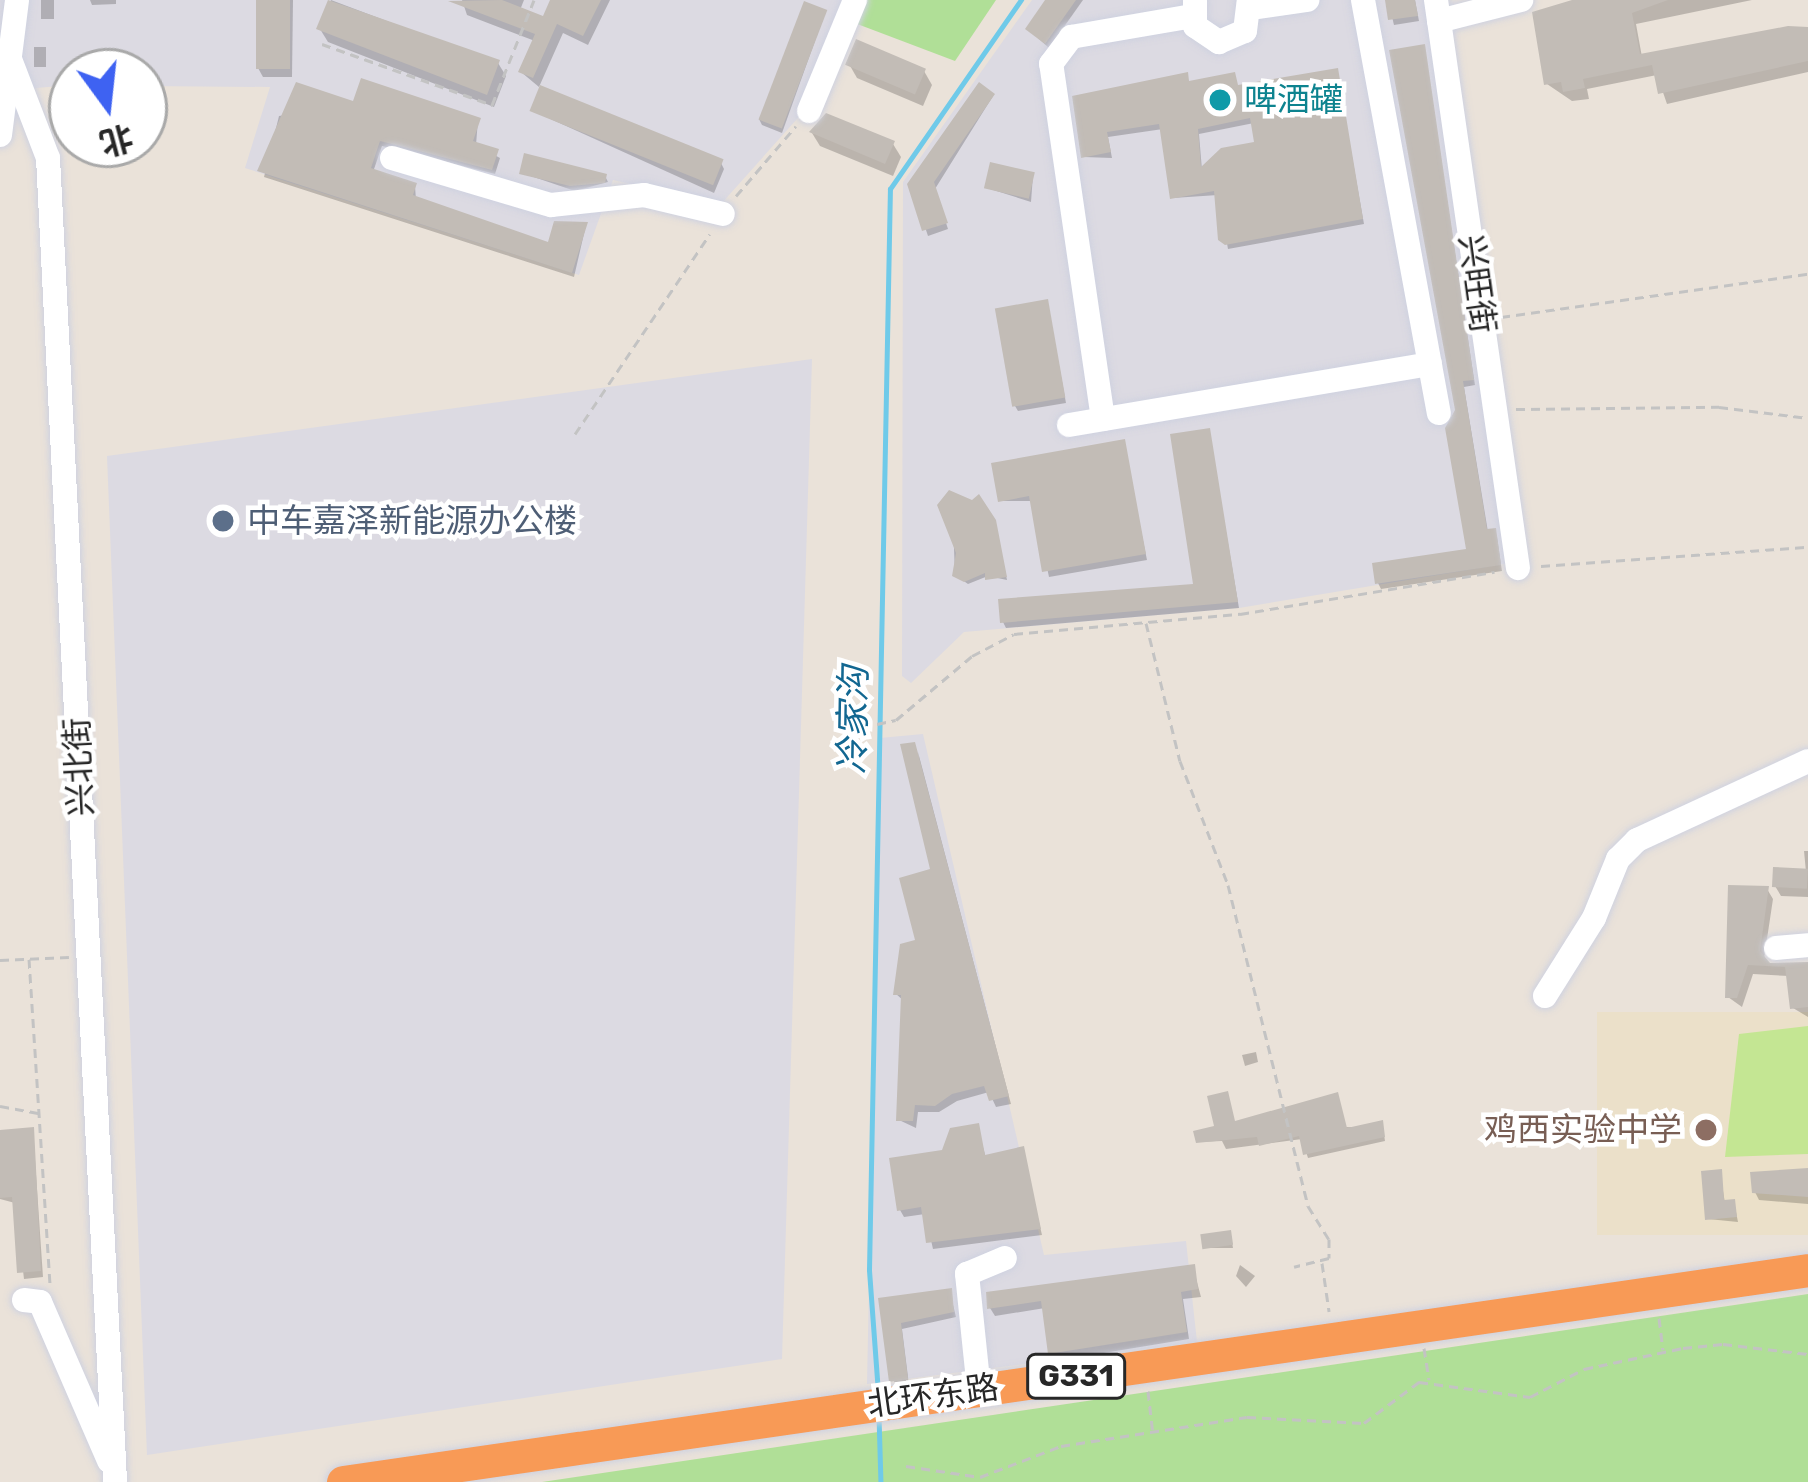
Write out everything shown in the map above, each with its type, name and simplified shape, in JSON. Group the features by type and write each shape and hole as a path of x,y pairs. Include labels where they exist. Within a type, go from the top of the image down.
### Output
{"highway":[{"name":"北环东路","path":"343,1482 1808,1270"},
{"name":"北环东路","path":"503,1482 1808,1289"}],"street":[{"path":"0,135 17,0"},
{"path":"809,111 855,0"},
{"path":"1102,419 1051,64 1071,37 1194,8 1209,39 1228,41 1245,32 1250,4 1307,0"},
{"path":"1363,0 1438,413"},
{"path":"1438,11 1521,0"},
{"name":"兴旺街","path":"1438,11 1517,568"},
{"name":"兴北街","path":"10,59 48,158 115,1478"},
{"path":"392,158 551,205 644,195 723,214"},
{"path":"1069,425 1430,364"},
{"path":"1545,996 1594,918 1618,859 1637,840 1808,761"},
{"path":"1776,948 1808,945"},
{"path":"979,1390 967,1274 1005,1258"},
{"path":"24,1300 40,1302 115,1478"}],"path":[{"path":"322,44 493,105 534,0"},
{"path":"575,434 723,214 809,111"},
{"path":"1482,320 1808,274"},
{"path":"1495,409 1719,407 1808,418"},
{"path":"877,724 890,722 972,656 1014,634 1240,614 1517,568 1808,547"},
{"path":"1145,622 1180,761 1223,867 1308,1206 1329,1239 1329,1258 1294,1267"},
{"path":"0,961 88,955"},
{"path":"29,959 44,1114 51,1328"},
{"path":"0,1106 44,1114"},
{"path":"1321,1262 1332,1297 1327,1322"},
{"path":"1658,1311 1664,1352"},
{"path":"906,1466 980,1477 1061,1446 1154,1436 1246,1417 1364,1423 1429,1382 1530,1397 1584,1369 1723,1344 1808,1354"},
{"path":"1424,1347 1429,1382"},
{"path":"1147,1387 1154,1436"}],"shaded area":[{"path":"0,0 850,0 805,110 721,204 613,180 579,275 245,168 270,87 168,86 168,48 48,48 48,87 0,91"},
{"path":"1032,0 1425,0 1510,563 1239,608 964,632 911,683 902,676 903,182"},
{"path":"812,359 782,1359 147,1455 107,456"},
{"path":"923,734 1044,1255 1186,1241 1197,1342 867,1384 880,738"},
{"name":"鸡西实验中学","path":"1597,1012 1808,1012 1808,1235 1597,1235"}],"green space":[{"path":"862,0 996,0 955,61 852,22"},
{"path":"1808,1026 1808,1154 1725,1157 1739,1034"},
{"path":"1808,1294 1808,1482 542,1482"}],"building":[{"path":"256,0 290,0 290,69 256,69"},
{"path":"328,0 500,60 487,95 316,29"},
{"path":"502,0 543,16 550,0 601,0 583,36 557,24 533,78 518,72 535,34 448,1"},
{"path":"1045,0 1076,0 1045,44 1025,29"},
{"path":"1385,0 1415,0 1418,16 1388,20"},
{"path":"1572,0 1668,0 1632,13 1640,54 1788,26 1808,27 1808,61 1658,94 1652,65 1583,79 1585,88 1563,92 1561,82 1544,85 1532,12"},
{"path":"804,1 827,10 782,129 758,120"},
{"path":"856,39 926,69 915,94 845,65"},
{"path":"1425,44 1474,380 1463,381 1487,529 1496,528 1501,565 1375,584 1372,563 1466,549 1445,428 1455,410 1389,50"},
{"path":"1338,68 1363,219 1225,245 1218,240 1214,191 1170,199 1159,124 1107,132 1111,152 1081,158 1072,96 1188,72 1189,81 1235,72 1238,85","holes":["1250,118 1254,142 1221,148 1201,167 1198,129"]},
{"path":"361,78 481,118 473,141 499,149 492,170 380,141 371,168 417,183 413,195 548,242 554,221 588,222 572,273 257,171 296,82 353,101"},
{"path":"979,82 995,94 934,182 948,223 922,231 907,184"},
{"path":"540,85 724,159 713,185 530,111"},
{"path":"826,113 895,141 885,164 809,132"},
{"path":"524,153 607,174 605,183 570,186 519,174"},
{"path":"990,162 1035,172 1029,199 984,188"},
{"path":"1048,299 1065,397 1012,407 995,308"},
{"path":"1210,428 1238,602 1000,623 998,599 1193,584 1170,434"},
{"path":"1125,439 1146,554 1042,572 1029,496 998,502 991,463"},
{"path":"949,490 972,500 979,494 996,520 1007,577 985,580 985,573 964,582 952,576 956,553 937,505"},
{"path":"915,742 1009,1096 989,1101 984,1086 952,1094 935,1106 915,1105 913,1121 896,1121 901,995 893,995 900,944 915,940 899,878 930,869 900,744"},
{"path":"1773,867 1808,869 1807,889 1772,887"},
{"path":"1728,885 1769,886 1760,951 1770,963 1808,962 1808,1007 1790,1009 1785,967 1748,965 1737,998 1725,998"},
{"path":"1228,1091 1235,1121 1338,1092 1347,1128 1383,1120 1385,1137 1303,1155 1299,1136 1259,1146 1257,1137 1196,1143 1193,1131 1214,1126 1207,1096"},
{"path":"979,1123 985,1155 1024,1146 1041,1229 926,1243 921,1207 897,1211 889,1158 942,1150 950,1128"},
{"path":"34,1127 41,1271 17,1273 12,1197 0,1198 0,1130"},
{"path":"1808,1168 1808,1197 1752,1193 1750,1172"},
{"path":"1722,1169 1724,1200 1735,1199 1737,1217 1705,1220 1701,1171"},
{"path":"1231,1230 1233,1245 1202,1249 1200,1234"},
{"path":"1195,1264 1198,1289 1181,1292 1187,1332 1048,1354 1041,1301 987,1309 986,1292"},
{"path":"952,1288 954,1312 901,1323 908,1379 889,1382 878,1298"}],"waterway":[{"name":"冷家沟","path":"878,1393 869,1270 890,189 1021,0"},
{"name":"冷家沟","path":"879,1416 881,1482"}],"place":[{"name":"啤酒罐","path":"1220,100"},
{"name":"中车嘉泽新能源办公楼","path":"223,521"},
{"name":"鸡西实验中学","path":"1706,1130"}]}
